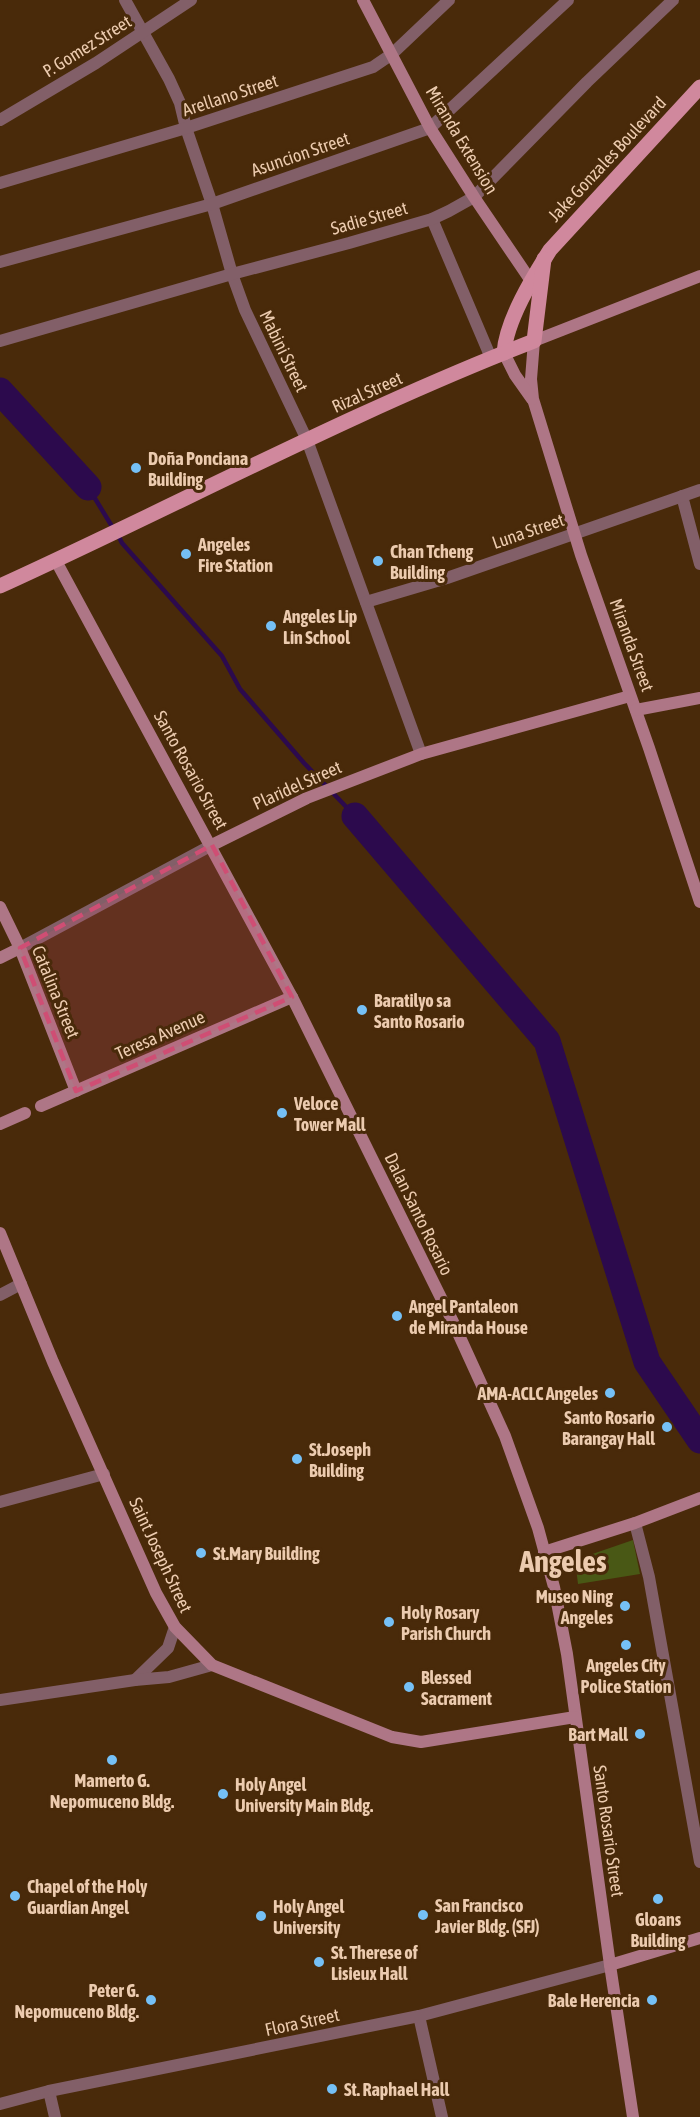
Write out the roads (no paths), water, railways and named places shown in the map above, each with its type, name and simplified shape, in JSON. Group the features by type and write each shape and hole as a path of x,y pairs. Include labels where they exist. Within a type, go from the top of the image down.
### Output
{"main road":[{"name":"Miranda Extension","path":"363,0 430,128 536,287"},
{"name":"Jake Gonzales Boulevard","path":"534,341 536,287 544,259 594,200 700,87"},
{"name":"Rizal Street","path":"0,586 307,440 498,356 700,276"},
{"name":"Jake Gonzales Boulevard","path":"498,356 508,330 536,287"},
{"name":"Miranda Street","path":"534,341 532,399 575,534 700,902"},
{"name":"Miranda Street","path":"498,356 532,399"},
{"name":"Santo Rosario Street","path":"56,561 292,996"},
{"name":"Plaridel Street","path":"212,845 307,798 421,754 630,696"},
{"path":"636,710 700,698"},
{"name":"Catalina Street","path":"0,907 20,948 76,1091"},
{"name":"Plaridel Street","path":"0,958 20,948"},
{"name":"Teresa Avenue","path":"41,1106 292,996"},
{"name":"Dalan Santo Rosario","path":"292,996 453,1322 505,1436 544,1552"},
{"path":"0,1124 25,1113"},
{"name":"Saint Joseph Street","path":"0,1233 53,1362 156,1593 175,1627 212,1665 392,1737 421,1742 575,1717"},
{"path":"544,1552 700,1498"},
{"name":"Santo Rosario Street","path":"544,1552 554,1587 567,1654 609,1965 633,2117"},
{"path":"609,1965 700,1938"}],"street":[{"name":"Mabini Street","path":"125,0 180,103 232,274 253,331 307,440 421,754"},
{"name":"P. Gomez Street","path":"0,120 144,33 191,0"},
{"name":"Arellano Street","path":"0,183 186,128 373,67 392,54 449,0"},
{"name":"Asuncion Street","path":"0,262 212,204 430,128 568,0"},
{"name":"Sadie Street","path":"0,341 432,219 474,197 673,0"},
{"path":"432,219 498,356"},
{"name":"Luna Street","path":"366,602 447,578 700,490"},
{"path":"682,496 700,564"},
{"name":"Plaridel Street","path":"20,948 212,845"},
{"path":"0,1295 21,1284"},
{"path":"0,1502 104,1474"},
{"path":"635,1522 649,1577 700,1862"},
{"path":"135,1680 164,1652 171,1642 175,1627"},
{"path":"0,1700 169,1677 212,1665"},
{"name":"Flora Street","path":"0,2104 49,2091 419,2016 609,1965"},
{"path":"419,2016 441,2117"},
{"path":"49,2091 55,2117"}],"waterway":[{"path":"0,391 88,487"},
{"path":"88,487 113,528"},
{"path":"118,535 122,543 222,656 240,689 304,763 355,816"},
{"path":"355,816 547,1041 647,1362 700,1440"}],"place":[{"name":"Doña Ponciana Building","path":"136,468"},
{"name":"Angeles Fire Station","path":"186,554"},
{"name":"Chan Tcheng Building","path":"378,561"},
{"name":"Angeles Lip Lin School","path":"271,626"},
{"name":"Baratilyo sa Santo Rosario","path":"362,1010"},
{"name":"Veloce Tower Mall","path":"282,1113"},
{"name":"Angel Pantaleon de Miranda House","path":"397,1316"},
{"name":"AMA-ACLC Angeles","path":"610,1393"},
{"name":"Santo Rosario Barangay Hall","path":"667,1427"},
{"name":"St.Joseph Building","path":"297,1459"},
{"name":"St.Mary Building","path":"201,1553"},
{"name":"Museo Ning Angeles","path":"625,1606"},
{"name":"Holy Rosary Parish Church","path":"389,1622"},
{"name":"Angeles City Police Station","path":"626,1645"},
{"name":"Blessed Sacrament","path":"409,1687"},
{"name":"Bart Mall","path":"640,1734"},
{"name":"Mamerto G. Nepomuceno Bldg.","path":"112,1760"},
{"name":"Holy Angel University Main Bldg.","path":"223,1794"},
{"name":"Chapel of the Holy Guardian Angel","path":"15,1896"},
{"name":"Gloans Building","path":"658,1899"},
{"name":"San Francisco Javier Bldg. (SFJ)","path":"423,1915"},
{"name":"Holy Angel University","path":"261,1916"},
{"name":"St. Therese of Lisieux Hall","path":"319,1962"},
{"name":"Peter G. Nepomuceno Bldg.","path":"151,2000"},
{"name":"Bale Herencia","path":"652,2000"},
{"name":"St. Raphael Hall","path":"332,2089"}],"district":[{"name":"Angeles","path":"563,1561"}]}
